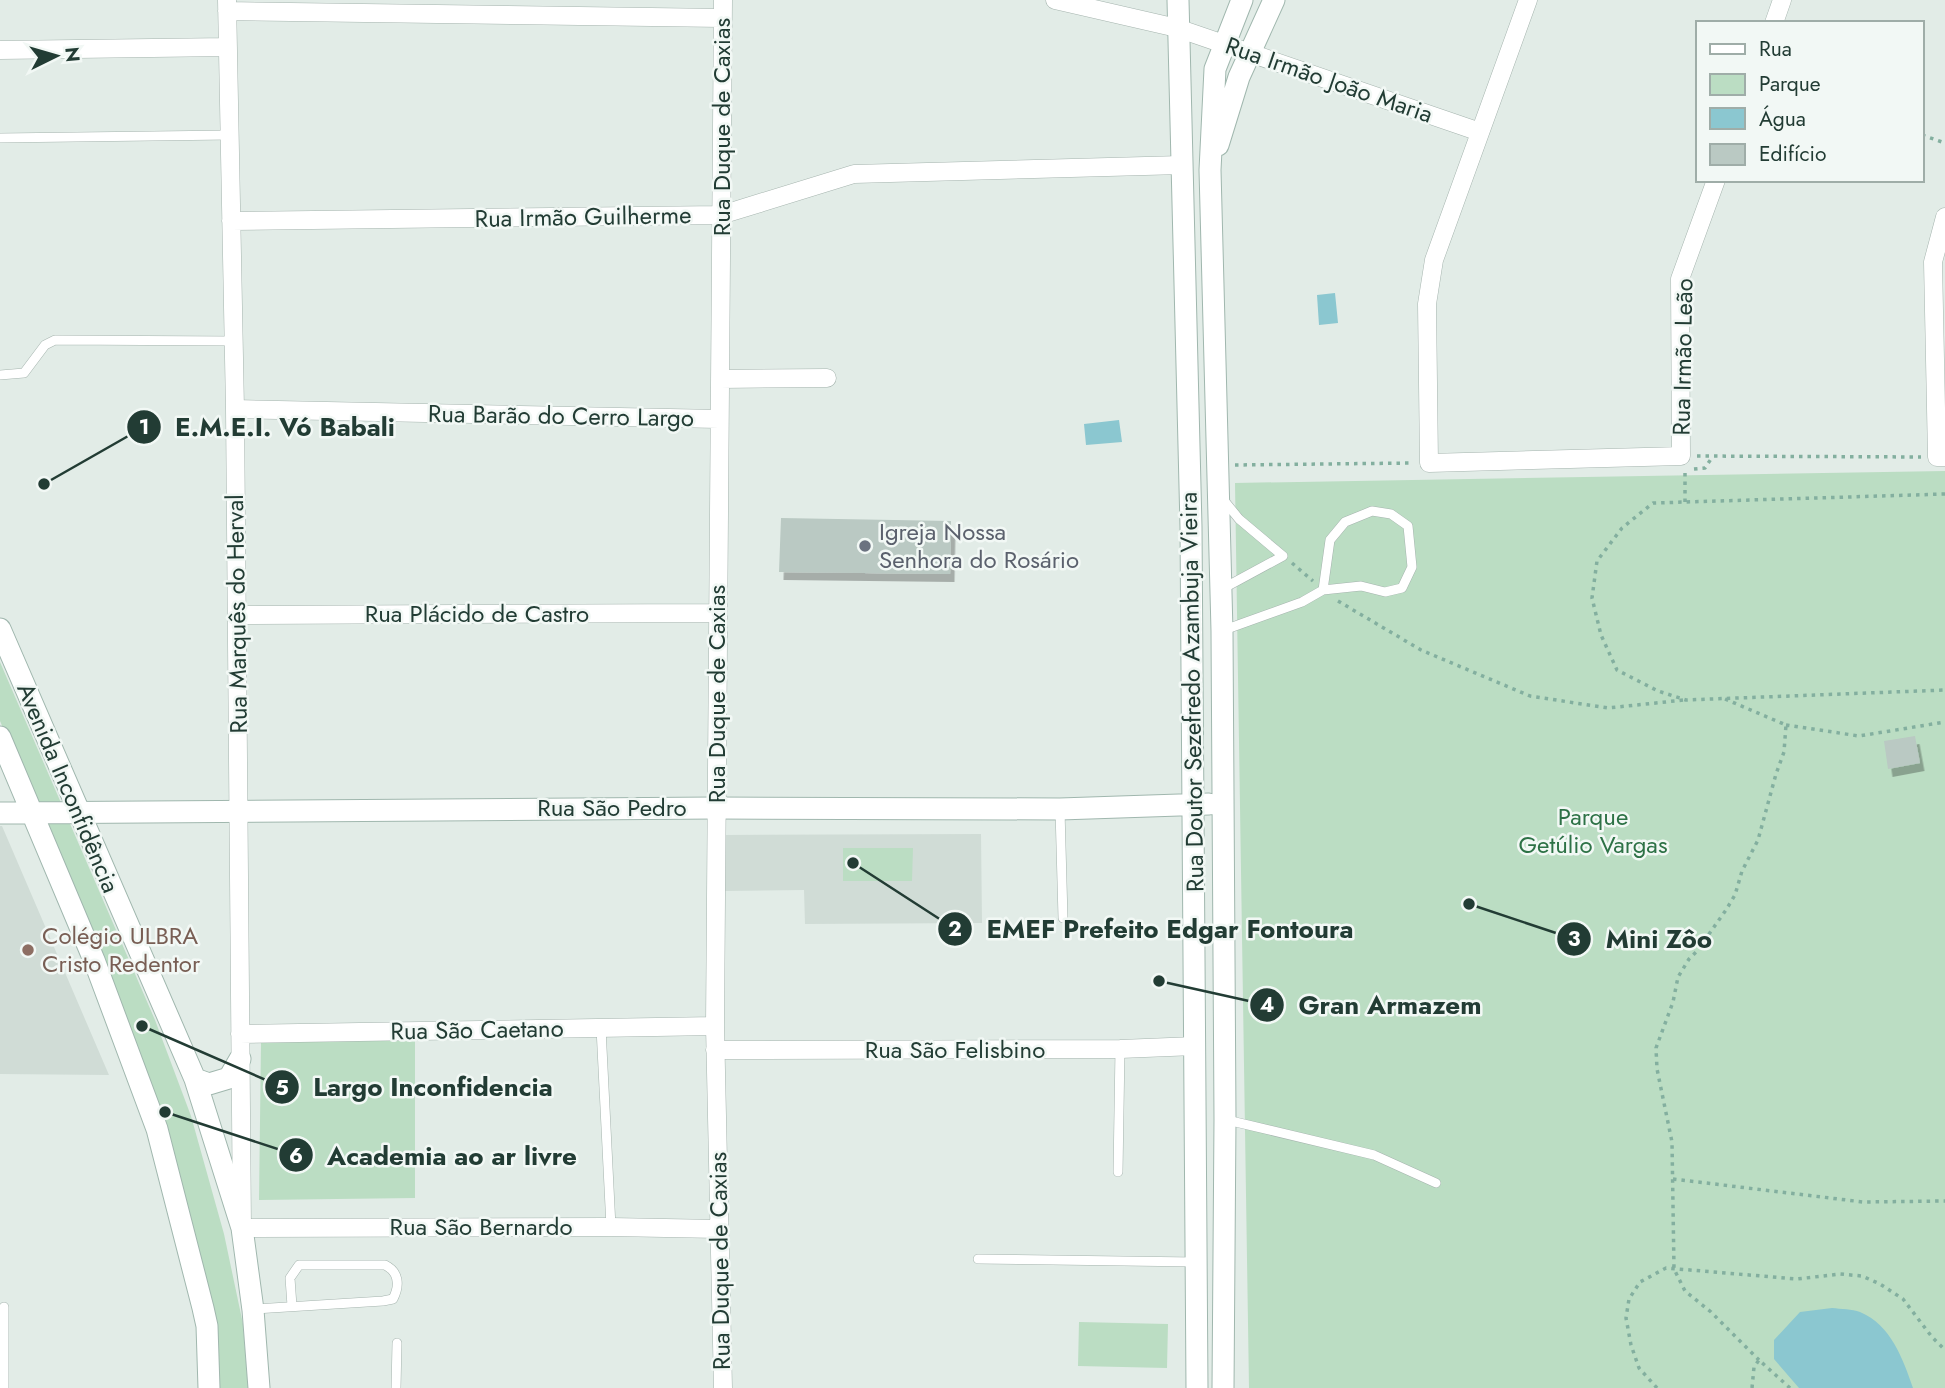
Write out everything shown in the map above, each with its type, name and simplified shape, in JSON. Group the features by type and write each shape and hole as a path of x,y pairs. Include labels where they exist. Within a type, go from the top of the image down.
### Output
{"main road":[{"name":"Rua Doutor Sezefredo Azambuja Vieira","path":"1178,0 1190,466 1195,804 1197,1388"},
{"name":"Rua Doutor Sezefredo Azambuja Vieira","path":"1223,1388 1225,1119 1222,631 1210,170 1215,69 1242,0"},
{"name":"Rua Doutor Sezefredo Azambuja Vieira","path":"1210,170 1249,52 1274,0"},
{"name":"Avenida Inconfidência","path":"0,629 195,1079 243,1228 259,1388"},
{"name":"Avenida Inconfidência","path":"0,737 94,960 157,1129 203,1308 209,1388"},
{"name":"Rua São Pedro","path":"0,813 716,808 1060,809 1223,804"},
{"path":"195,1079 209,1084 229,1078 240,1059"}],"street":[{"name":"Rua Irmão João Maria","path":"1055,0 1177,28 1480,132"},
{"path":"1528,0 1434,260 1427,304 1429,463 1681,456"},
{"path":"1775,21 1782,0"},
{"path":"227,5 722,9"},
{"name":"Rua Marquês do Herval","path":"227,5 243,1228"},
{"name":"Rua Duque de Caxias","path":"722,9 715,1050 723,1388"},
{"path":"0,50 228,47"},
{"name":"Rua Irmão Guilherme","path":"231,221 721,215 853,174 1182,165"},
{"name":"Rua Irmão Leão","path":"1681,456 1680,279 1715,182"},
{"path":"1941,457 1933,262 1944,220"},
{"path":"720,379 827,378"},
{"name":"Rua Barão do Cerro Largo","path":"234,410 719,419"},
{"name":"Rua Plácido de Castro","path":"237,615 718,612"},
{"name":"Rua São Caetano","path":"240,1034 715,1026"},
{"name":"Rua São Felisbino","path":"715,1050 1120,1049 1195,1046"},
{"name":"Rua São Bernardo","path":"243,1228 719,1229"}],"lane":[{"path":"0,138 229,135"},
{"path":"0,375 24,373 45,345 55,340 233,341"},
{"path":"1219,495 1239,519 1283,556 1220,590"},
{"path":"1222,631 1302,602 1323,590 1361,586 1385,592 1402,588 1412,566 1408,526 1391,514 1372,511 1345,522 1330,540 1323,590"},
{"path":"1060,809 1063,918"},
{"path":"601,1028 611,1227"},
{"path":"1118,1172 1120,1049"},
{"path":"1225,1119 1374,1155 1436,1183"},
{"path":"978,1259 1196,1262"},
{"path":"253,1310 383,1301 393,1298 398,1280 393,1269 385,1265 299,1265 290,1278 292,1306"},
{"path":"4,1307 4,1388"},
{"path":"396,1388 397,1343"}],"path":[{"path":"1924,136 1945,143"},
{"path":"1681,456 1941,457"},
{"path":"1685,502 1685,470 1705,467 1713,456"},
{"path":"1219,465 1429,463"},
{"path":"1686,700 1658,691 1617,670 1601,635 1592,598 1597,561 1622,528 1653,503 1945,495"},
{"path":"1283,556 1334,599 1421,650 1530,696 1608,708 1686,700 1945,690"},
{"path":"1723,699 1786,725 1858,736 1945,722"},
{"path":"1786,725 1784,752 1758,841 1726,911 1678,977 1673,1002 1656,1048 1657,1069 1672,1142 1674,1269 1685,1291 1711,1312 1790,1388"},
{"path":"1673,1179 1863,1202 1945,1201"},
{"path":"1657,1388 1639,1367 1630,1345 1626,1318 1629,1299 1640,1282 1666,1268 1797,1279 1862,1276 1903,1299 1945,1350"},
{"path":"1752,1388 1754,1367 1759,1360"}],"shaded area":[{"name":"Colégio ULBRA Cristo Redentor","path":"2,826 109,1075 0,1074"},
{"path":"981,834 982,923 805,924 804,890 725,891 724,835"}],"green space":[{"name":"Parque Getúlio Vargas","path":"1945,471 1945,1388 1249,1388 1235,483"},
{"path":"0,662 155,1020 191,1116 224,1234 243,1324 248,1388 219,1388 101,961 0,721"},
{"path":"843,848 913,848 912,881 843,881"},
{"path":"415,1040 415,1198 259,1200 261,1042"},
{"path":"1079,1322 1168,1324 1167,1368 1078,1366"}],"water":[{"path":"1335,293 1338,323 1319,325 1317,295"},
{"path":"1119,420 1122,442 1086,445 1084,424"},
{"path":"1832,1308 1860,1312 1880,1325 1900,1355 1913,1388 1799,1388 1774,1359 1774,1340 1800,1312"}],"building":[{"name":"Igreja Nossa Senhora do Rosário","path":"781,518 951,521 950,574 779,572"},
{"path":"1915,736 1920,763 1888,769 1884,741"}],"place":[{"name":"E.M.E.I. Vó Babali","path":"44,484"},
{"name":"Igreja Nossa Senhora do Rosário","path":"865,546"},
{"name":"EMEF Prefeito Edgar Fontoura","path":"853,863"},
{"name":"Mini Zôo","path":"1469,904"},
{"name":"Colégio ULBRA Cristo Redentor","path":"28,950"},
{"name":"Gran Armazem","path":"1159,981"},
{"name":"Largo Inconfidencia","path":"142,1026"},
{"name":"Academia ao ar livre","path":"165,1112"}]}
